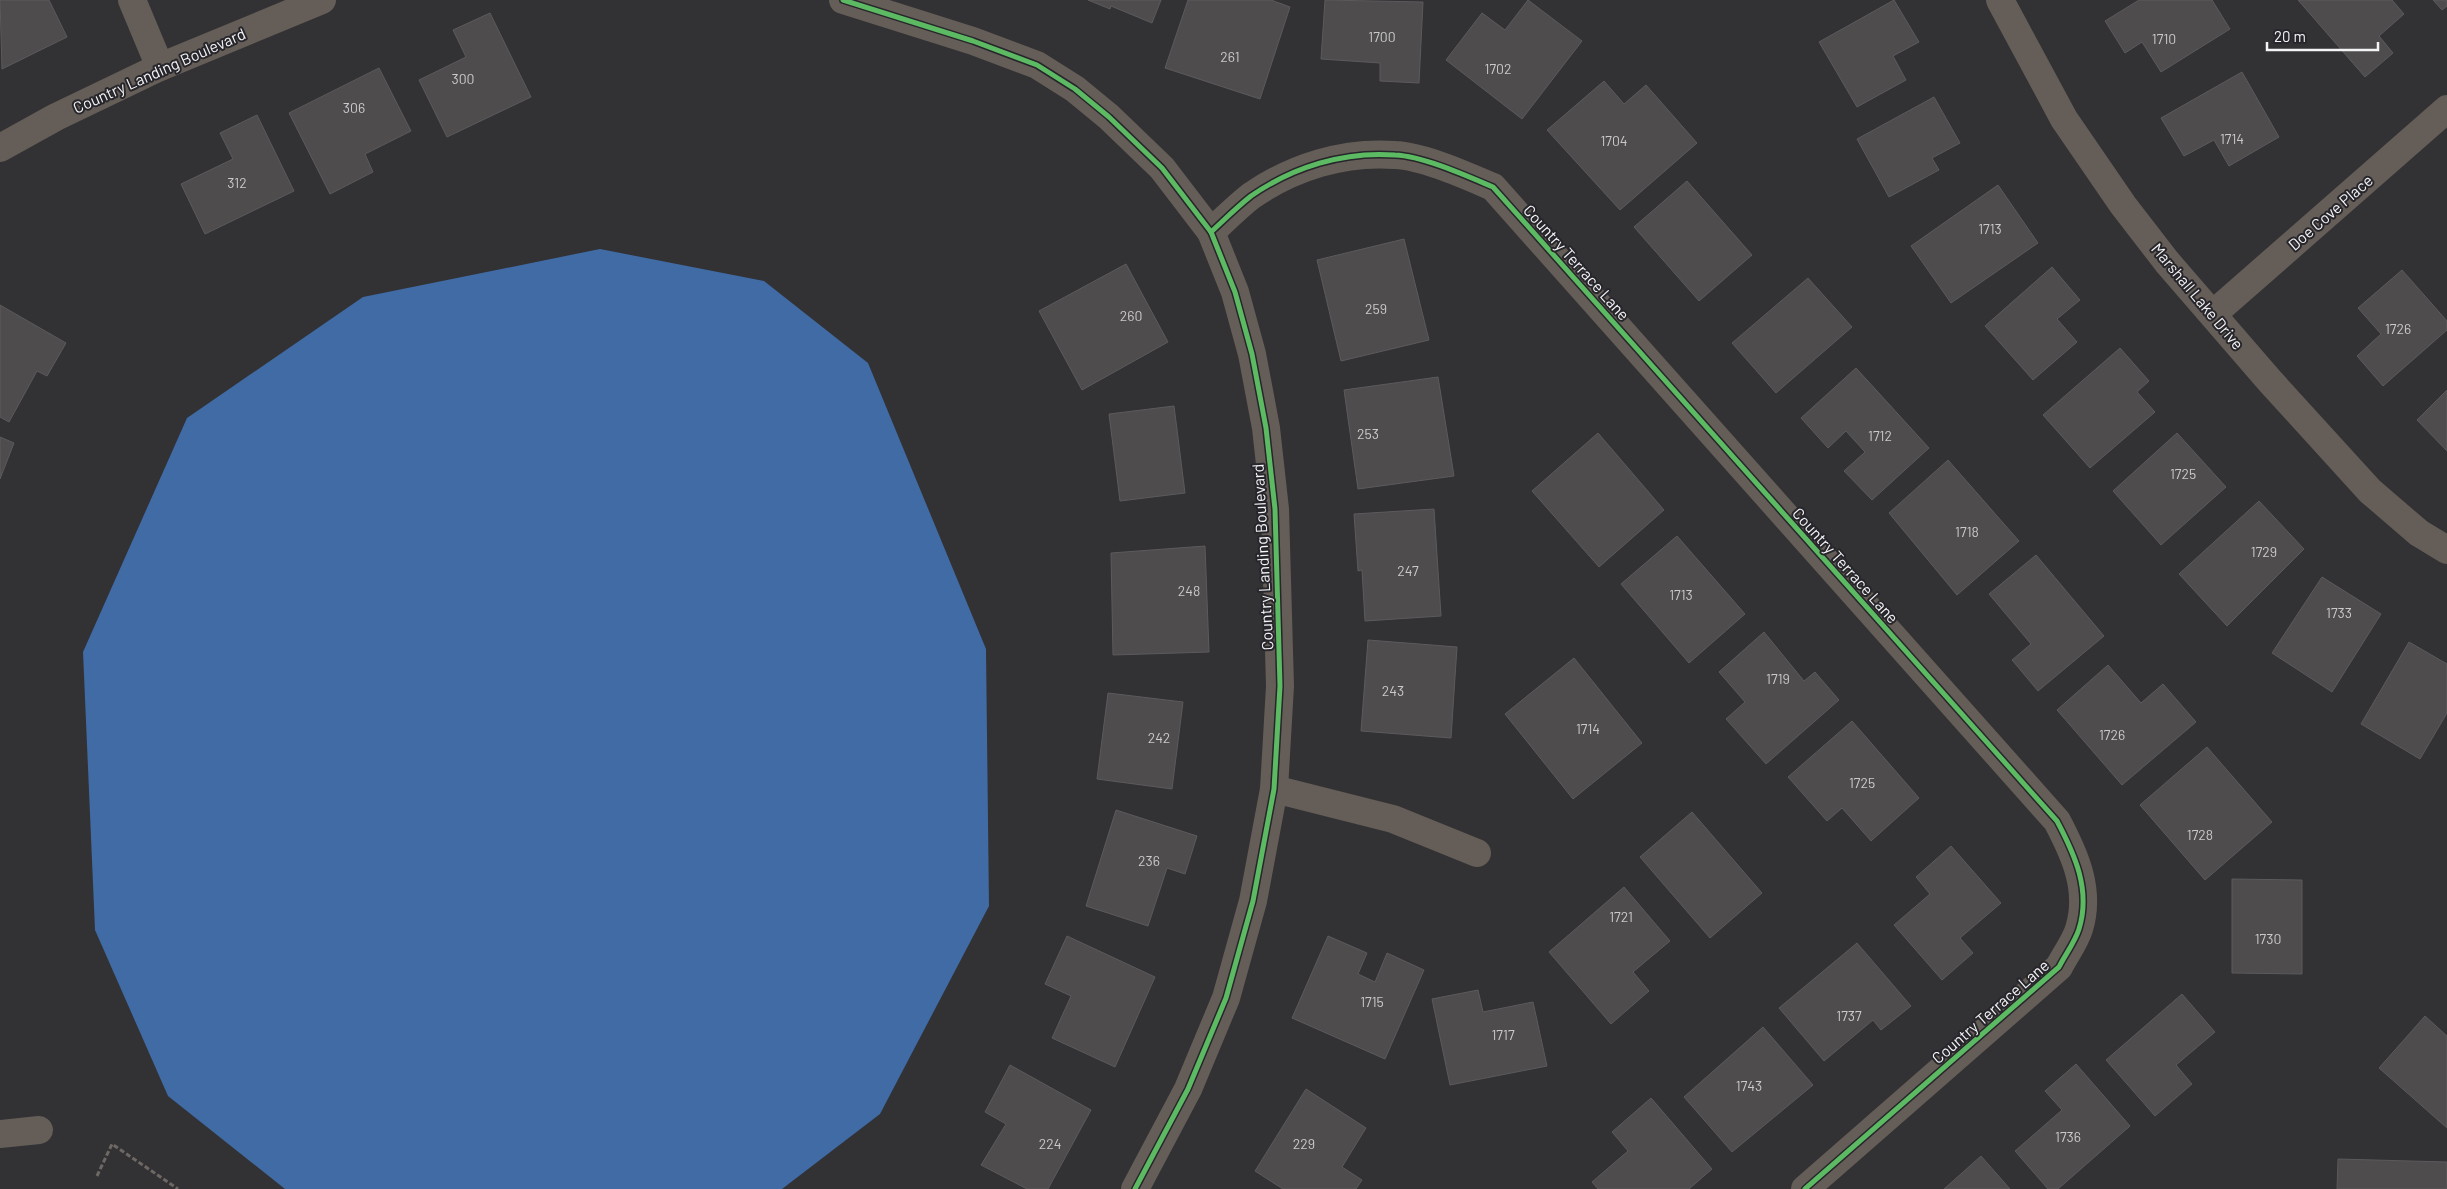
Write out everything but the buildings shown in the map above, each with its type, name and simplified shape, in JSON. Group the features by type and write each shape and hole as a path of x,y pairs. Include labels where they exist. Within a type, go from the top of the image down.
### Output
{"street":[{"path":"132,0 160,67"},
{"name":"Country Landing Boulevard","path":"0,148 33,129 160,67 322,0"},
{"name":"Country Landing Boulevard","path":"843,0 973,40 1037,65 1075,89 1109,117 1162,168 1211,232 1236,292 1252,354 1266,428 1275,509 1280,686 1274,789 1253,900 1226,998 1188,1089 1135,1189"},
{"name":"Marshall Lake Drive","path":"2000,0 2064,119 2150,240 2269,380 2370,491 2419,533 2447,550"},
{"name":"Doe Cove Place","path":"2213,314 2447,109"},
{"name":"Country Terrace Lane","path":"1211,232 1251,196 1296,169 1349,156 1397,155 1450,169 1493,187 2057,821 2075,854 2084,890 2079,929 2059,967 1805,1189"},
{"path":"1274,789 1392,819 1476,852"},
{"path":"0,1134 40,1130"}],"path":[{"path":"97,1176 112,1144 178,1189"}],"water":[{"path":"600,249 764,281 868,363 986,649 989,906 880,1114 782,1189 285,1189 168,1096 95,930 83,652 187,418 363,297"}],"cycle path":[{"path":"843,0 973,41 1037,65 1075,89 1109,117 1162,168 1211,232 1235,292 1252,354 1266,428 1275,509 1280,686 1274,789 1253,901 1226,998 1188,1089 1135,1189"},
{"path":"1211,232 1246,200 1267,186 1302,169 1338,159 1376,154 1406,156 1445,167 1493,187 2057,821 2075,860 2082,887 2083,900 2079,929 2059,967 1805,1189"}]}
